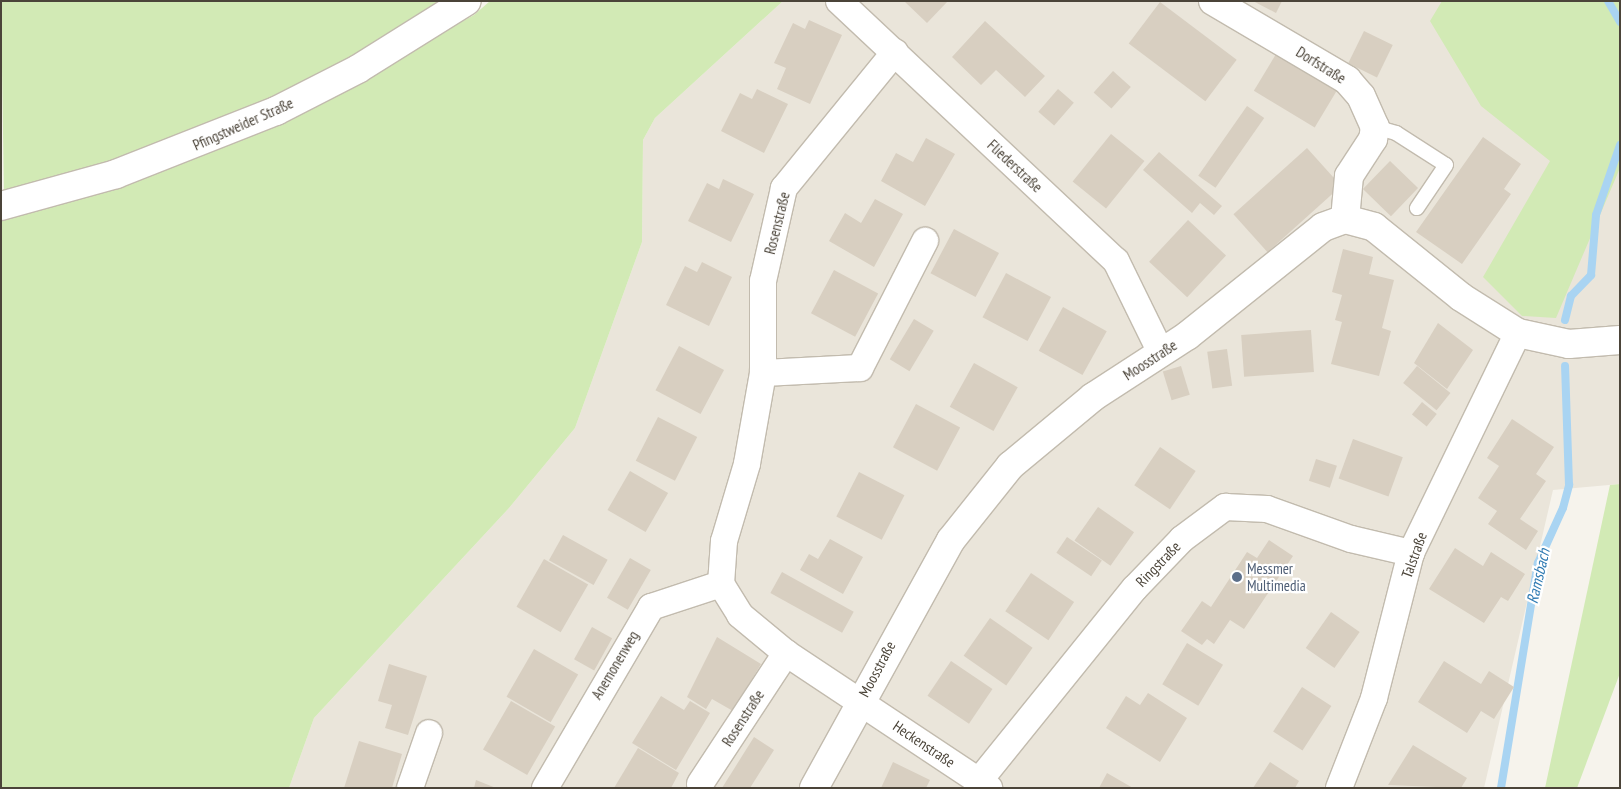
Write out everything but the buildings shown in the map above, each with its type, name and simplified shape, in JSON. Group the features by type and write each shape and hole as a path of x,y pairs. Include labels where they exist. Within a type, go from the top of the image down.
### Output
{"street":[{"name":"Pfingstweider Straße","path":"1,206 125,171 276,111 358,69 467,1"},
{"name":"Fliederstraße","path":"839,1 1116,262 1161,353"},
{"name":"Dorfstraße","path":"1213,1 1347,80 1361,96 1375,127"},
{"name":"Rosenstraße","path":"721,584 724,541 747,464 763,373 763,281 784,188 895,52"},
{"path":"1375,127 1373,139 1349,176 1345,219 1374,227 1461,297 1518,333 1569,344 1620,340"},
{"name":"Moosstraße","path":"814,788 915,599 981,498 1043,435 1161,353 1323,227 1345,219"},
{"path":"763,373 860,368 925,240"},
{"name":"Talstraße","path":"1339,788 1374,698 1411,553 1518,333"},
{"name":"Ringstraße","path":"984,784 1135,588 1182,539 1225,507 1266,509 1350,538 1411,553"},
{"path":"721,584 740,615 786,653 860,700"},
{"name":"Anemonenweg","path":"545,788 651,607 721,584"},
{"name":"Rosenstraße","path":"700,784 786,653"},
{"name":"Heckenstraße","path":"860,700 984,784"},
{"path":"410,788 429,733"}],"lane":[{"path":"1375,127 1396,133 1446,165 1417,208"}],"shaded area":[{"path":"783,1 1620,1 1620,484 1553,490 1484,788 289,788 314,718 509,508 575,428 642,242 643,140 655,118"}],"green space":[{"path":"1,1 446,1 394,35 201,132 4,198"},
{"path":"490,1 783,1 655,118 643,140 642,242 575,428 509,508 314,718 289,788 1,788 1,220 58,204 293,115 474,15"},
{"path":"1442,1 1620,1 1620,168 1556,318 1522,316 1483,277 1550,161 1481,106 1430,21"},
{"path":"1620,484 1620,673 1577,788 1545,788 1610,485"}],"waterway":[{"name":"Ramsbach","path":"1608,1 1620,22"},
{"name":"Ramsbach","path":"1565,320 1571,296 1591,275 1596,215 1620,145"},
{"name":"Ramsbach","path":"1501,788 1538,563 1563,508 1569,485 1565,366"}],"place":[{"name":"Messmer Multimedia","path":"1237,577"}]}
